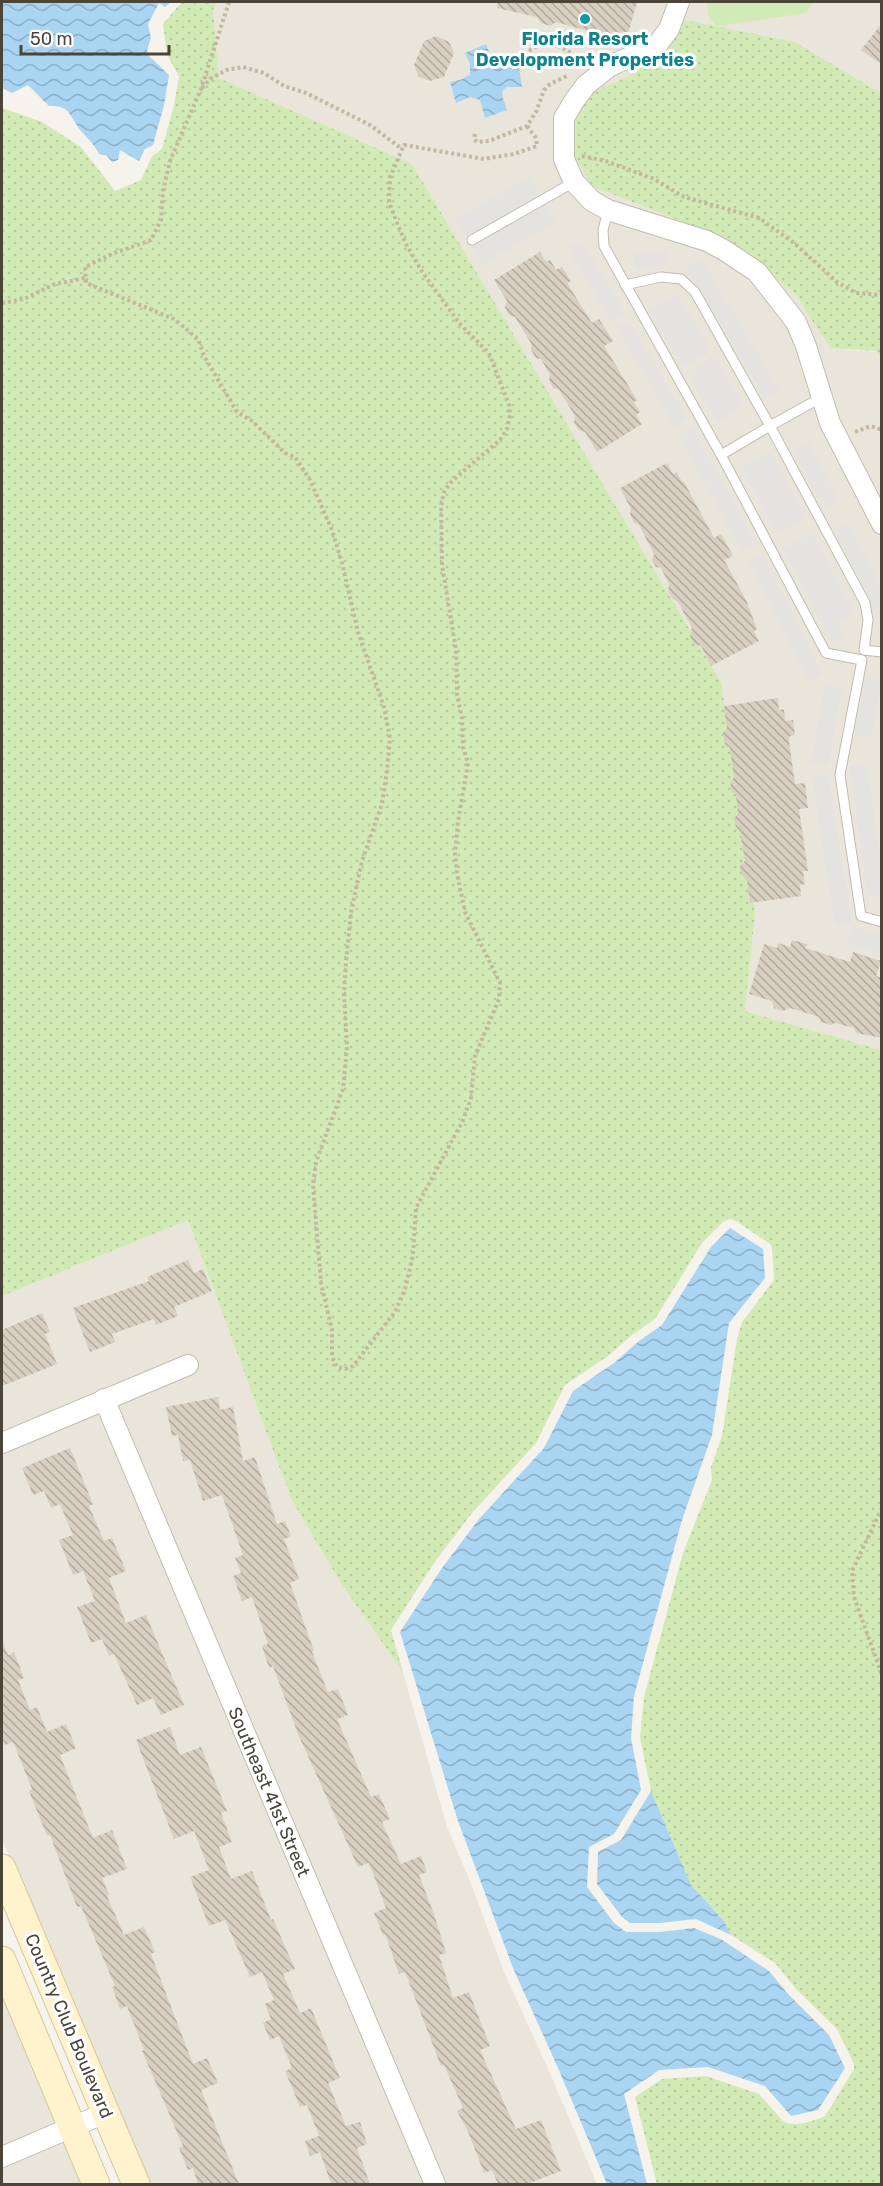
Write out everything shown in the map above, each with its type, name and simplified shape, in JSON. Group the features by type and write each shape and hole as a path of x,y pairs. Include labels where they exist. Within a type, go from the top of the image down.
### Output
{"main road":[{"name":"Country Club Boulevard","path":"2,1868 136,2184"},
{"name":"Country Club Boulevard","path":"2,1960 96,2184"}],"street":[{"path":"679,2 669,29 657,45 610,66 586,86 564,118 564,159 574,182 592,201 608,210 706,242 724,250 757,272 795,322 806,346 830,423 882,524"},
{"path":"2,1443 188,1365"},
{"name":"Southeast 41st Street","path":"104,1399 435,2184"},
{"path":"2,2157 105,2113"}],"lane":[{"path":"472,240 574,182"},
{"path":"608,210 603,230 604,246 721,455 826,653 862,660"},
{"path":"625,285 661,277 681,279 695,292 865,603 867,620 864,650 840,775 861,916 882,922"},
{"path":"721,455 822,398"},
{"path":"864,650 882,652"}],"path":[{"path":"229,2 201,89 170,161 163,191 161,220 151,240 112,254 85,267 86,283 174,319 198,339 204,356 237,412 252,421 285,453 295,457 310,480 332,530 358,632 384,707 390,738 382,804 362,861 351,912 344,993 347,1047 343,1089 316,1162 314,1185 321,1282 332,1330 332,1357 337,1367 345,1369 353,1366 374,1341 395,1312 405,1289 413,1255 416,1208 464,1120 471,1098 475,1056 499,999 500,983 465,912 457,874 455,853 458,822 468,763 463,747 462,718 457,694 456,650 442,565 441,506 444,492 452,481 500,440 507,429 510,405 489,353 459,323 421,270 406,244 389,202 390,177 404,145 484,159 514,154 537,146 536,138 527,126"},
{"path":"529,51 536,46 553,43 565,49 583,66"},
{"path":"201,89 210,79 226,70 243,67 264,73 284,86 306,93 370,125 402,149"},
{"path":"564,151 606,161 654,179 684,197 759,218 794,243 837,282 856,293 882,295"},
{"path":"2,303 24,299 55,284 86,278"},
{"path":"837,438 871,426 882,430"},
{"path":"882,1508 852,1571 854,1597 882,1676"}],"shaded area":[{"path":"217,2 881,2 881,94 795,42 685,20 637,72 582,97 592,186 731,241 795,294 830,348 876,352 881,359 881,1050 745,1011 755,913 721,682 412,164 219,78 213,10"},
{"path":"530,176 556,222 482,265 455,219"},
{"path":"582,241 625,313 611,321 568,249"},
{"path":"665,249 668,265 636,270 633,254"},
{"path":"701,258 780,390 765,399 686,267"},
{"path":"676,293 712,351 684,368 648,310"},
{"path":"629,320 688,419 675,427 616,328"},
{"path":"714,356 744,404 717,422 686,373"},
{"path":"693,428 757,544 742,552 679,436"},
{"path":"809,443 840,502 825,510 794,451"},
{"path":"771,452 806,518 776,534 741,467"},
{"path":"849,524 881,587 880,618 835,531"},
{"path":"812,533 854,613 838,622 845,636 832,643 782,549"},
{"path":"761,552 823,675 809,682 747,559"},
{"path":"866,677 881,680 871,738 855,735"},
{"path":"825,685 842,688 828,766 811,763"},
{"path":"866,763 882,870 881,896 868,897 849,765"},
{"path":"828,774 852,924 835,926 812,777"},
{"path":"852,926 881,936 881,955 846,943"},
{"path":"188,1220 291,1499 342,1585 403,1672 447,1827 504,1972 597,2184 148,2184 2,1839 2,1296"},
{"path":"2,1988 84,2184 2,2184"}],"green space":[{"path":"182,2 217,2 213,10 219,78 412,164 721,682 755,913 745,1011 881,1050 881,2184 657,2184 635,2097 662,2079 706,2076 759,2094 783,2121 798,2124 825,2116 854,2069 854,2064 837,2029 797,1990 775,1963 731,1935 724,1921 691,1885 651,1791 640,1738 644,1697 683,1553 712,1480 711,1467 722,1436 737,1339 742,1322 774,1280 770,1244 736,1221 730,1219 723,1222 702,1243 655,1319 608,1356 565,1385 536,1443 472,1513 434,1563 391,1630 403,1672 342,1585 291,1499 188,1220 2,1296 2,108 42,122 81,147 115,191 141,180 152,156 162,149 174,105 179,76 167,55 163,24"},
{"path":"707,2 814,2 806,13 717,26 709,18"},
{"path":"685,20 795,42 882,94 881,359 876,351 830,348 795,294 731,241 592,186 568,144 582,97 637,72"}],"water":[{"path":"2,2 171,2 165,7 159,3 148,24 151,38 147,50 149,56 169,75 164,105 153,145 145,149 139,161 120,150 118,160 112,162 106,155 99,154 69,112 62,107 49,106 28,85 12,93 2,88"},
{"path":"486,44 494,65 505,64 513,58 519,68 522,87 507,87 503,90 502,95 507,110 485,118 480,100 470,97 456,103 450,82 470,75 470,64 465,53"},
{"path":"730,1228 763,1249 765,1278 729,1323 712,1435 682,1520 634,1696 631,1738 641,1790 614,1834 589,1847 587,1887 614,1923 626,1932 660,1932 694,1928 721,1939 769,1971 789,1995 829,2035 845,2068 818,2110 791,2116 765,2086 708,2067 659,2070 624,2094 647,2184 607,2184 513,1968 458,1821 400,1632 442,1568 479,1519 544,1448 573,1391 614,1363 662,1325 711,1247"},
{"path":"651,1791 691,1885 724,1921 731,1935 696,1919 660,1923 630,1923 622,1917 597,1884 598,1852 621,1840"}],"building":[{"name":"Florida Resort Development Properties","path":"498,2 637,2 626,41 603,35 598,39 589,37 585,30 556,22 550,26 541,23 537,17 497,8"},
{"path":"882,23 882,65 861,50"},
{"path":"436,36 449,42 454,53 444,77 430,81 419,77 414,65 424,41"},
{"path":"540,252 546,262 550,260 556,270 562,267 571,281 567,283 592,323 599,319 613,341 604,346 637,400 634,402 640,412 636,415 642,424 597,452 585,432 579,430 574,423 575,416 559,390 553,388 549,381 550,375 541,359 536,358 531,350 531,343 515,317 509,315 505,307 507,301 494,280"},
{"path":"667,463 673,474 677,472 684,482 714,538 721,534 733,556 724,560 746,600 757,629 754,631 759,641 711,666 701,646 694,644 690,636 692,628 678,602 668,591 669,584 661,568 656,567 652,560 654,554 639,525 634,523 630,514 631,509 620,488"},
{"path":"778,698 779,710 784,709 785,721 793,720 795,735 790,736 789,741 795,784 805,783 808,808 799,809 808,871 803,871 805,884 800,885 801,896 750,903 747,880 742,875 740,866 745,861 740,831 734,819 738,813 736,795 732,792 730,782 734,778 730,748 725,744 723,733 727,728 724,706"},
{"path":"792,940 807,944 805,948 850,962 853,952 881,961 876,976 882,978 882,1038 856,1033 854,1028 835,1023 831,1025 821,1022 819,1017 790,1008 783,1011 774,1008 772,1001 749,994 764,944 777,948 778,943 790,947"},
{"path":"188,1260 194,1273 203,1269 212,1291 174,1307 178,1316 156,1325 154,1319 112,1334 115,1342 90,1352 73,1308 149,1281 147,1277"},
{"path":"42,1313 50,1332 45,1334 57,1364 2,1386 2,1330"},
{"path":"218,1397 220,1410 233,1407 243,1461 255,1457 277,1524 285,1521 291,1536 284,1539 299,1579 290,1583 314,1651 312,1652 328,1692 338,1689 348,1715 337,1719 371,1797 379,1794 390,1819 382,1822 401,1864 421,1856 427,1872 419,1875 446,1953 439,1955 453,1998 469,1992 490,2046 480,2050 516,2129 541,2120 561,2171 527,2184 498,2184 492,2170 484,2173 469,2134 457,2111 463,2108 444,2065 441,2066 405,1972 399,1974 385,1934 383,1935 374,1913 386,1908 369,1863 358,1867 298,1734 273,1666 269,1668 262,1646 268,1644 252,1597 242,1601 233,1576 241,1573 235,1558 243,1555 222,1495 203,1501 190,1460 183,1461 178,1435 172,1436 166,1407"},
{"path":"70,1448 93,1504 89,1506 104,1541 112,1538 126,1571 109,1578 126,1623 146,1615 184,1705 161,1715 153,1698 137,1705 114,1654 109,1656 102,1639 91,1643 77,1607 95,1601 83,1571 73,1575 59,1540 73,1535 60,1504 51,1508 44,1491 33,1495 22,1468"},
{"path":"2,1640 8,1655 14,1652 24,1678 18,1680 30,1710 37,1707 47,1732 66,1724 76,1748 60,1755 93,1838 112,1830 127,1869 102,1878 109,1895 107,1896 124,1935 144,1927 155,1952 151,1954 193,2064 207,2058 218,2083 201,2090 239,2184 198,2184 193,2168 188,2170 179,2148 183,2146 142,2051 144,2050 127,2006 120,2009 112,1987 115,1986 81,1906 77,1907 50,1835 47,1836 29,1791 32,1789 13,1742 5,1745 2,1737"},
{"path":"170,1727 180,1755 201,1747 227,1811 221,1813 232,1842 219,1847 231,1879 252,1871 271,1920 273,1919 295,1969 283,1974 300,2013 311,2008 340,2078 328,2083 346,2126 360,2122 367,2144 357,2148 370,2184 331,2184 320,2152 310,2156 305,2141 319,2136 307,2105 300,2107 285,2071 292,2068 279,2036 270,2040 263,2023 271,2019 265,2004 274,2000 262,1972 250,1977 225,1920 209,1926 190,1877 209,1870 194,1831 174,1839 136,1740"}],"place":[{"name":"Florida Resort Development Properties","path":"585,19"}]}
